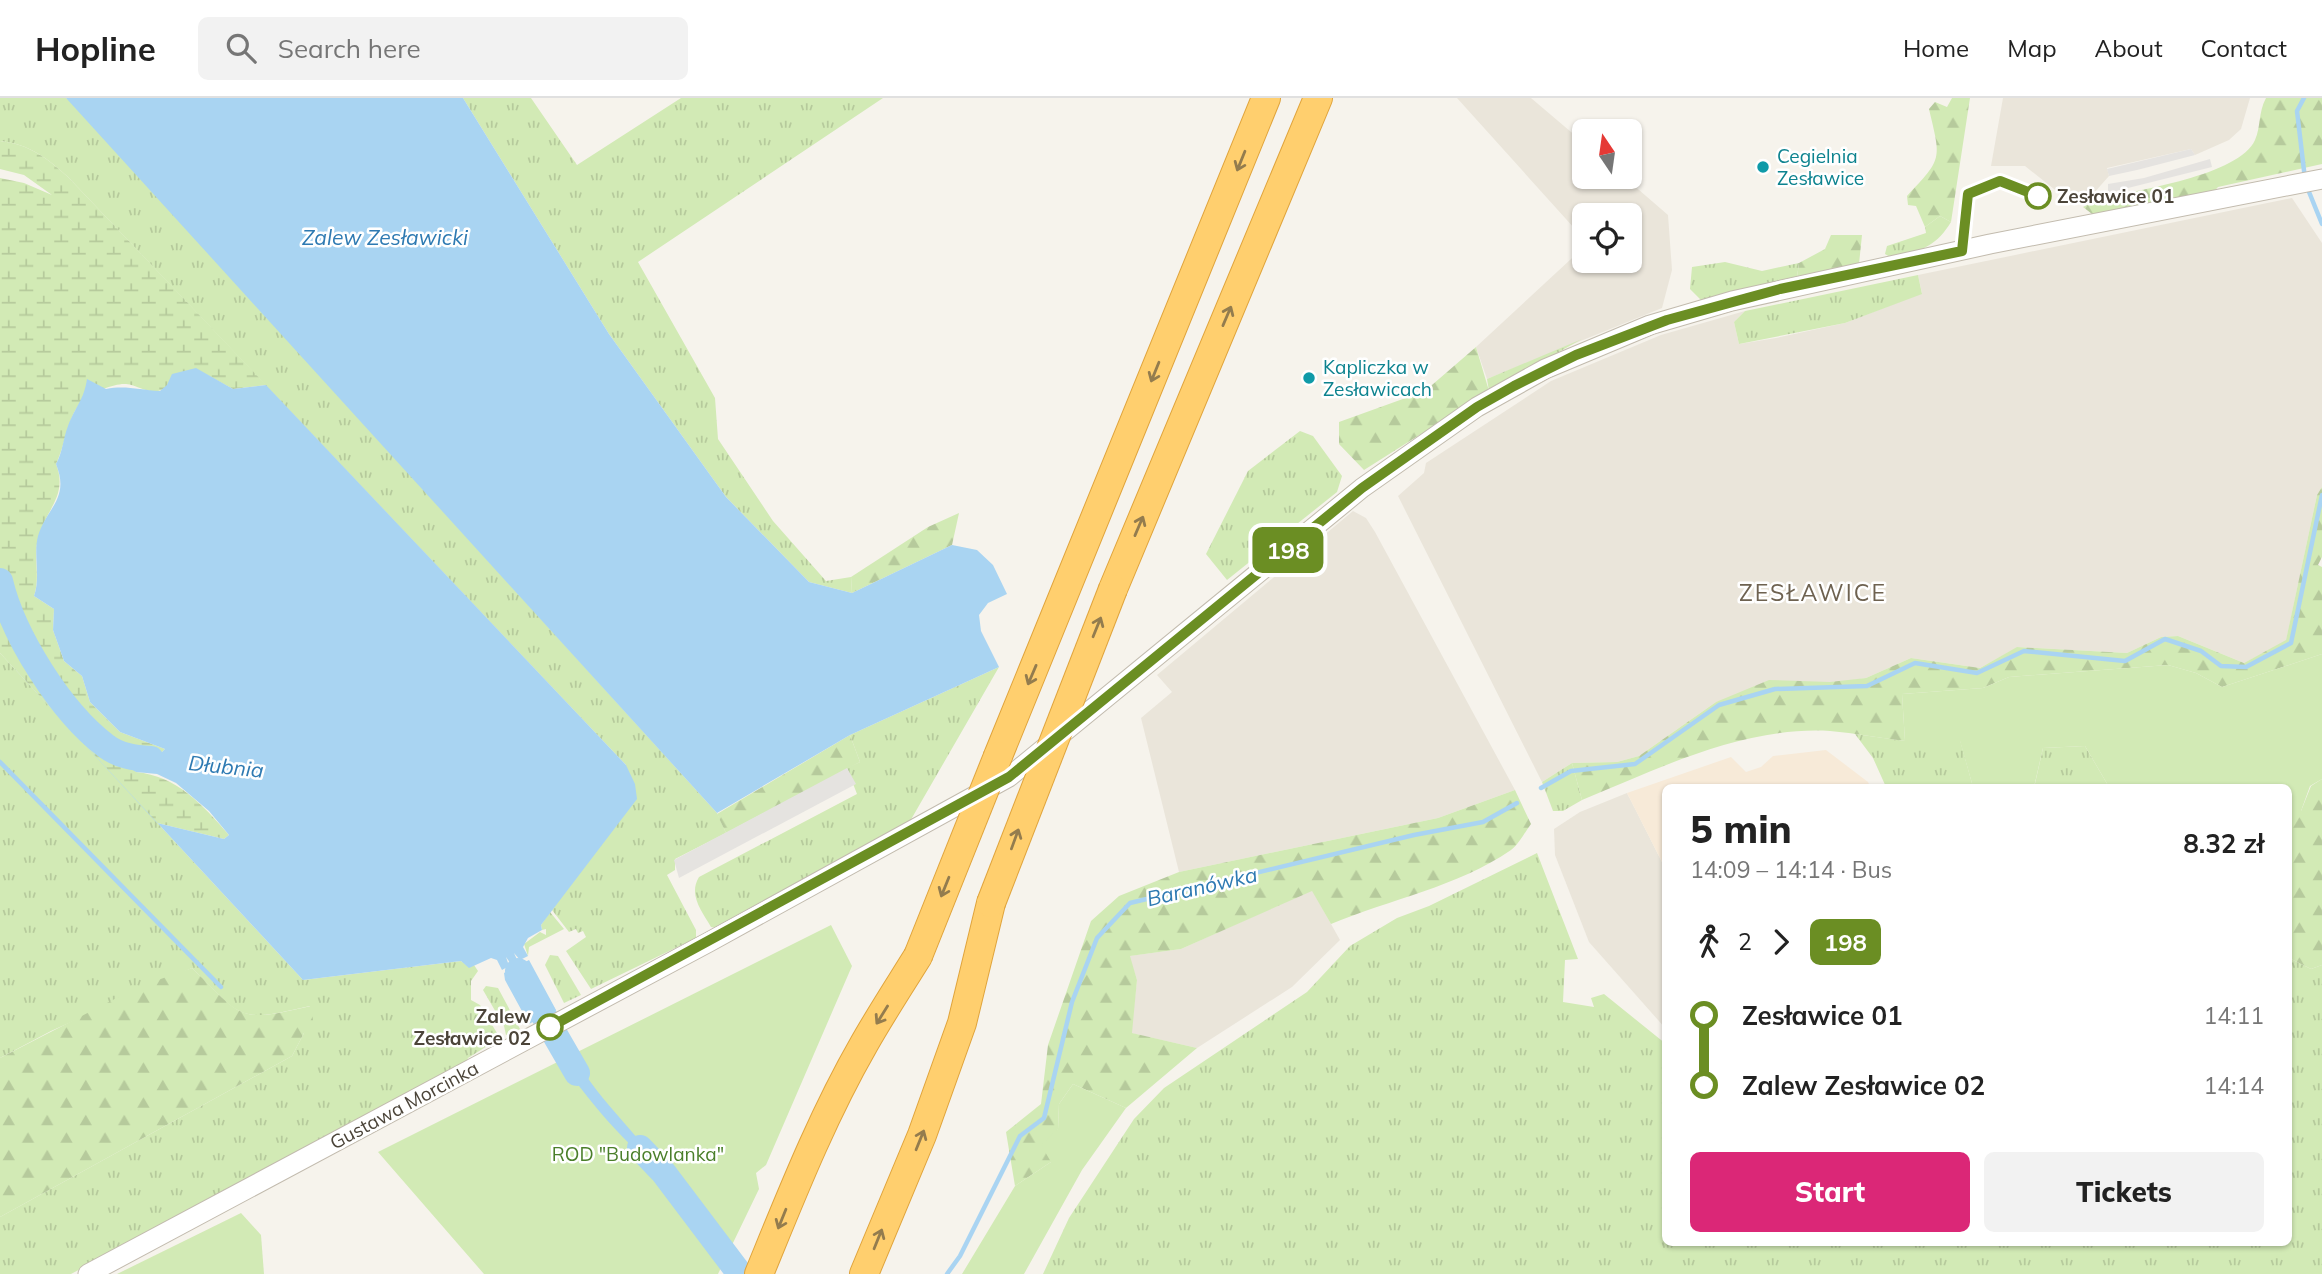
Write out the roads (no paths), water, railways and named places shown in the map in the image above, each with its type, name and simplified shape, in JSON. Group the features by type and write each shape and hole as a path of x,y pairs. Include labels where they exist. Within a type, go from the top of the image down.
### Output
{"highway":[{"path":"760,1274 804,1165 864,1044 918,956 1266,98"},
{"path":"864,1274 922,1135 962,1023 991,903 1113,589 1318,98"}],"street":[{"name":"Gustawa Morcinka","path":"88,1274 575,1014 1009,777 1362,488 1477,407 1545,369 1650,325 1744,298 1990,244 2322,179"}],"water":[{"name":"Zalew Zesławicki","path":"66,98 463,98 609,334 726,497 809,582 852,593 952,545 977,550 993,565 1007,594 988,603 979,615 981,631 999,667 850,735 717,813"},
{"path":"196,368 233,389 266,385 626,765 635,784 637,799 541,925 542,930 528,938 523,947 528,956 520,960 514,953 519,964 513,967 506,957 509,966 502,970 497,960 491,958 469,968 461,961 303,980 158,823 224,839 229,835 209,811 176,783 157,774 136,772 111,757 123,750 159,755 165,749 120,732 90,702 82,676 64,661 53,630 54,609 34,596 37,581 37,543 42,526 59,495 60,476 56,464 87,379 106,389 160,391 167,385 172,374"},
{"path":"0,653 158,823 157,823"},
{"path":"529,960 556,1010 529,1024 505,980 504,973 511,969 514,974 523,971 544,1013 523,963"},
{"path":"565,1037 585,1074 663,1172 616,1130 549,1047"}],"waterway":[{"name":"Baranówka","path":"2304,98 2297,111 2305,179"},
{"name":"Baranówka","path":"2307,187 2322,224"},
{"name":"Baranówka","path":"1541,788 1571,771 1635,764 1719,705 1775,689 1867,686 1915,663 1977,673 2024,651 2125,661 2165,639 2201,651 2221,666 2246,667 2291,643 2322,495"},
{"name":"Dłubnia","path":"0,581 6,602 27,648 72,714 116,752 151,759"},
{"path":"0,762 221,987"},
{"name":"Baranówka","path":"947,1274 960,1256 1020,1136 1044,1118 1072,1002 1097,938 1130,903 1414,835 1483,822 1517,803"},
{"name":"Dłubnia","path":"518,971 577,1073"},
{"name":"Dłubnia","path":"640,1148 663,1172 740,1274"}],"place":[{"name":"Cegielnia Zesławice","path":"1763,167"},
{"name":"Zesławice 01","path":"2038,196"},
{"name":"Kapliczka w Zesławicach","path":"1309,378"},
{"name":"Zalew Zesławice 02","path":"550,1027"}],"district":[{"name":"ZESŁAWICE","path":"1813,593"}],"park label":[{"name":"ROD \"Budowlanka\"","path":"638,1154"}]}
